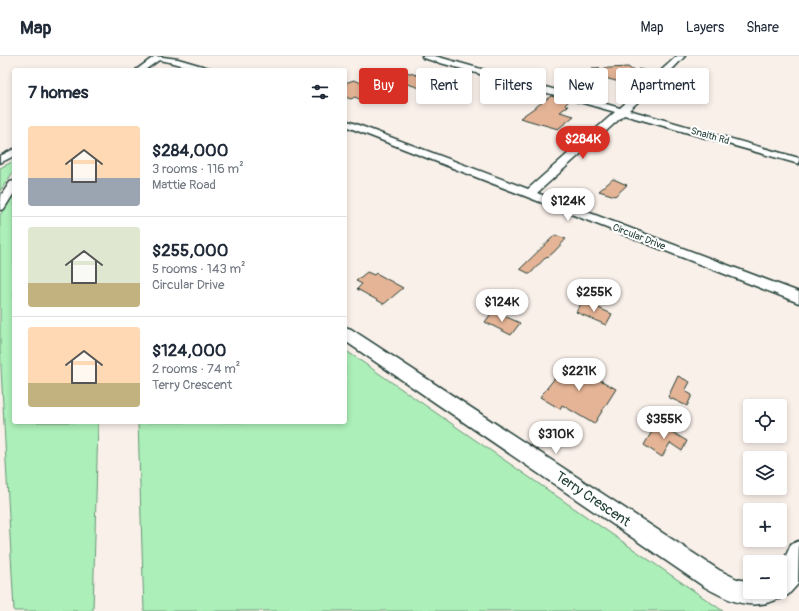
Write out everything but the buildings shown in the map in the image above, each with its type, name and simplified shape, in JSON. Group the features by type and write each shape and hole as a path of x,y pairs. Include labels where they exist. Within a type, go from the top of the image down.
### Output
{"street":[{"name":"Snaith Rd","path":"426,56 799,161"},
{"path":"442,60 450,56"},
{"path":"529,194 681,56"},
{"path":"143,68 159,57 200,68"},
{"name":"Circular Drive","path":"347,124 799,298"},
{"path":"0,160 12,153"},
{"path":"0,206 12,187"},
{"name":"Terry Crescent","path":"347,334 712,578 743,593"},
{"path":"787,581 794,570 799,552"}],"green space":[{"path":"12,162 12,174 0,191 0,168"},
{"path":"12,195 12,424 98,424 93,611 14,611 0,349 0,215"},
{"path":"347,351 723,611 144,611 138,424 347,424"}]}
